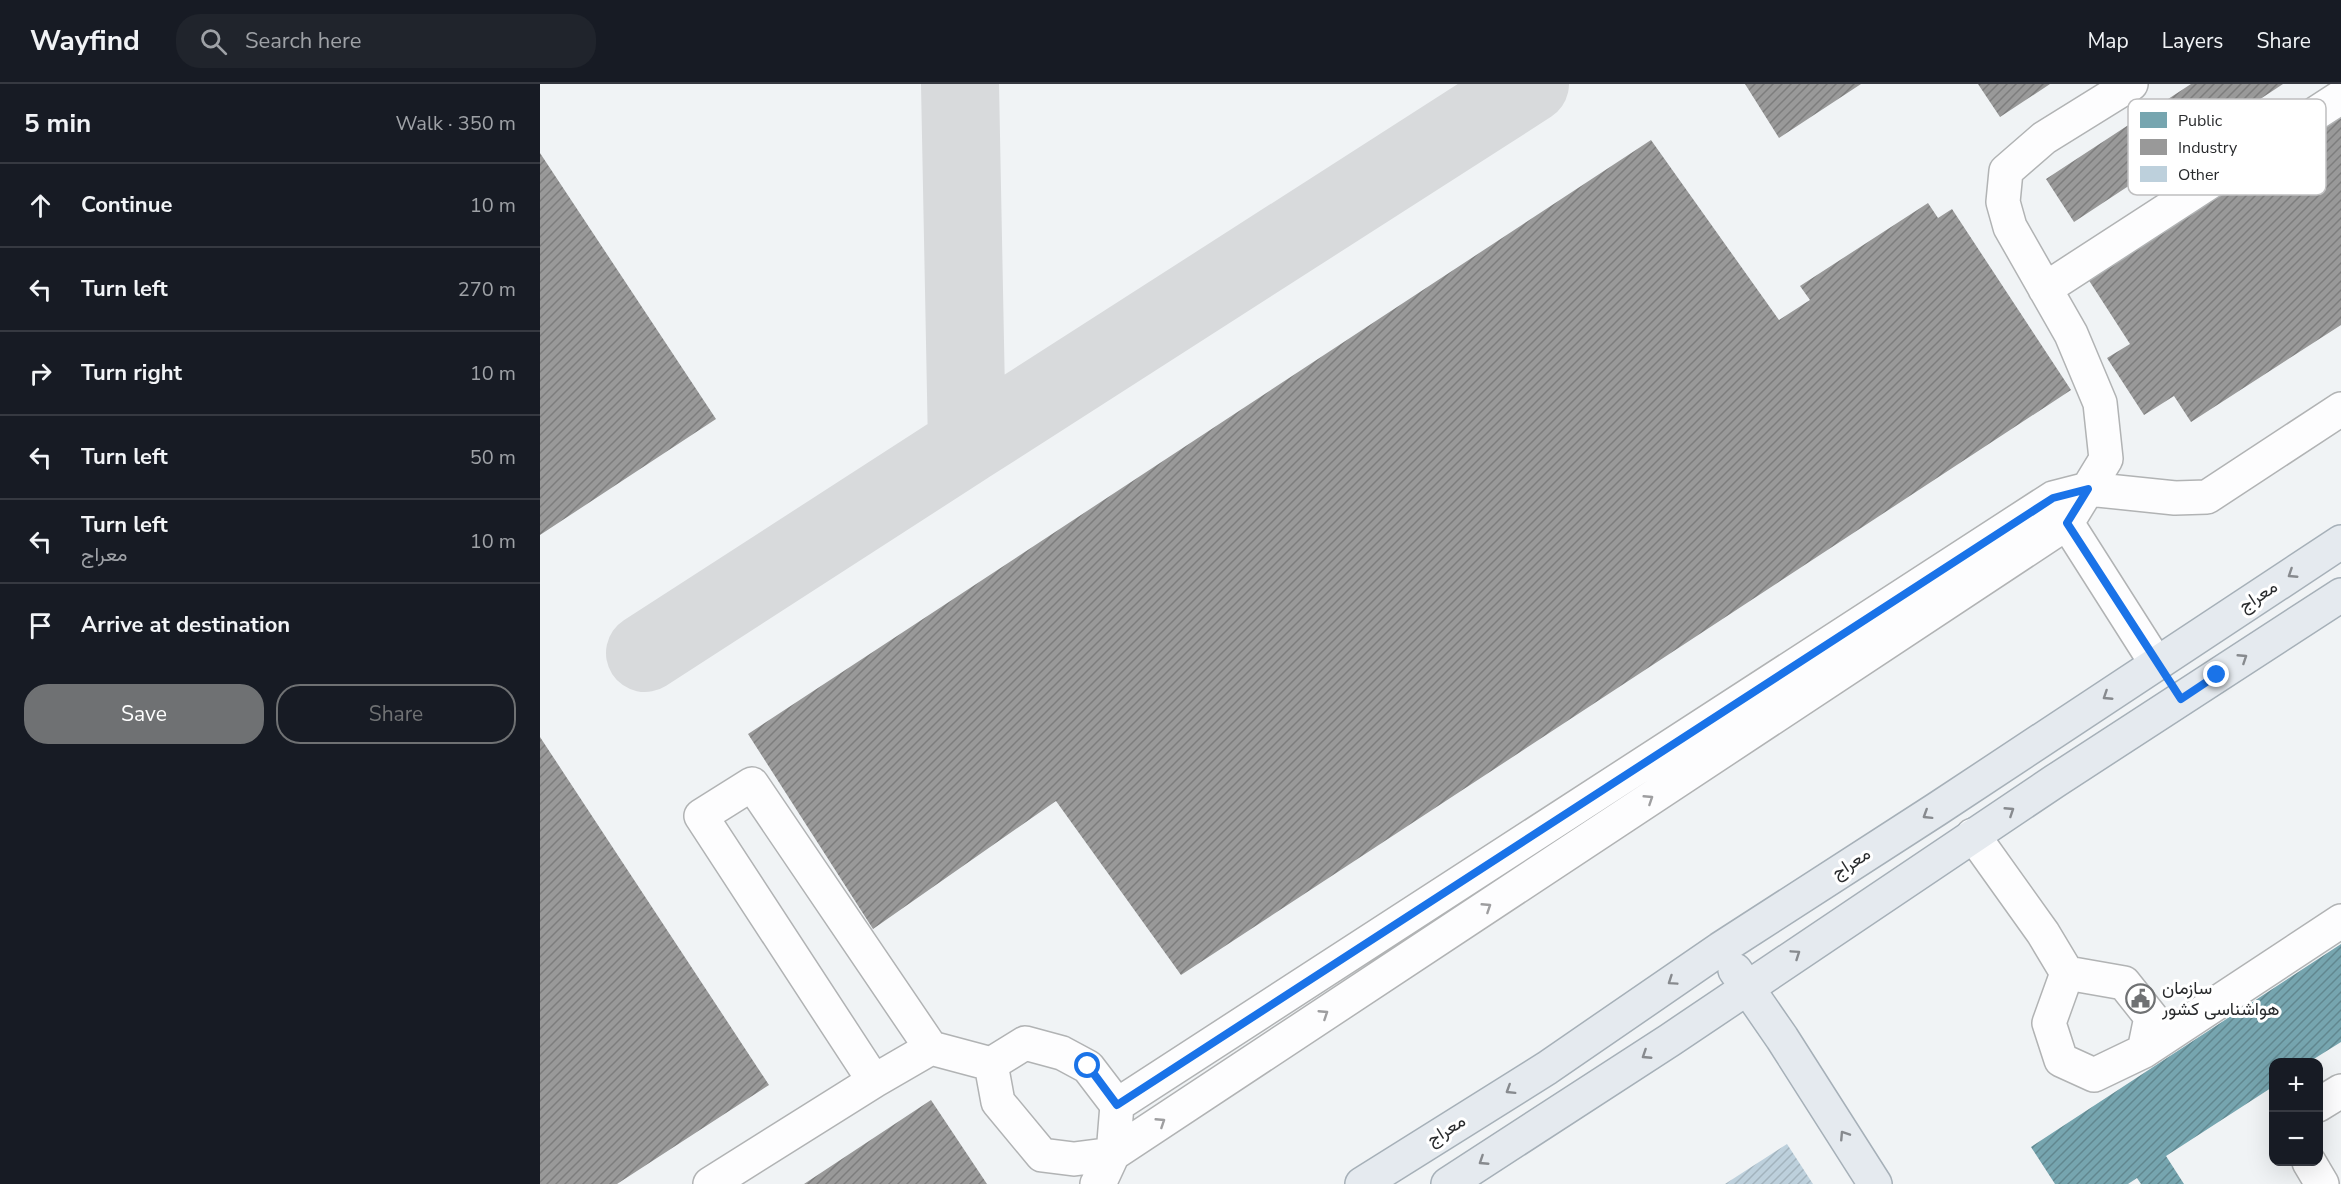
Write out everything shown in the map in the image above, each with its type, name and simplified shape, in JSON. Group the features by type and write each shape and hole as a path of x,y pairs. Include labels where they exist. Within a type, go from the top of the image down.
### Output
{"main road":[{"name":"معراج","path":"1362,1184 1547,1068 1720,948 1937,809 2341,542"},
{"path":"1448,1184 1670,1040 1973,835 2341,595"},
{"path":"2156,663 2181,699"},
{"path":"1720,948 1875,1184"}],"lane":[{"path":"991,1064 998,1102 1041,1155 1074,1159 1113,1154 2067,523 2106,459 2100,403 2071,334 2010,227 2002,202 2006,171 2044,138 2132,84"},
{"path":"2326,107 2341,97"},
{"path":"2045,289 2190,195"},
{"path":"1117,1105 2053,498 2088,489 2175,498 2207,498 2341,409"},
{"path":"2067,523 2156,663"},
{"path":"874,1081 701,816 752,784 931,1048 991,1064 1025,1043 1062,1053 1088,1066 1117,1105 1113,1154 1097,1184"},
{"path":"1973,835 2043,933 2067,973 2124,983 2151,1017 2144,1051"},
{"path":"2067,973 2049,1023 2061,1060 2094,1075 2144,1051 2341,921"},
{"path":"710,1184 931,1048"},
{"path":"2323,1102 2341,1091"},
{"path":"2311,1166 2322,1184"}],"building: Public":[{"path":"2341,944 2341,1042 2315,1058 2269,1058 2269,1089 2166,1156 2184,1184 2141,1184 2137,1178 2128,1184 2055,1184 2031,1147"}],"building: Industry":[{"path":"1745,84 1861,84 1779,138"},
{"path":"1978,84 2050,84 2000,117"},
{"path":"2191,84 2283,84 2260,99 2168,99"},
{"path":"2341,117 2341,325 2191,422 2174,396 2144,415 2107,358 2130,344 2088,279 2219,195 2326,195 2326,127"},
{"path":"2128,125 2128,186 2074,222 2046,179"},
{"path":"1651,140 1779,320 1810,300 1800,286 1928,203 1938,218 1952,209 2071,390 1181,975 1056,801 873,929 748,734"},
{"path":"540,153 716,419 540,535"},
{"path":"540,737 769,1085 617,1184 540,1184"},
{"path":"931,1100 987,1184 804,1184"}],"building: Other":[{"path":"1787,1144 1813,1184 1725,1184"}],"taxiway":[{"path":"645,653 967,445 960,84"},
{"path":"967,445 1530,84"}],"place":[{"name":"سازمان هواشناسی کشور","path":"2141,998"}],"route":[{"path":"1088,1066 1117,1105 2053,498 2088,489 2067,523 2181,699 2217,675"}]}
